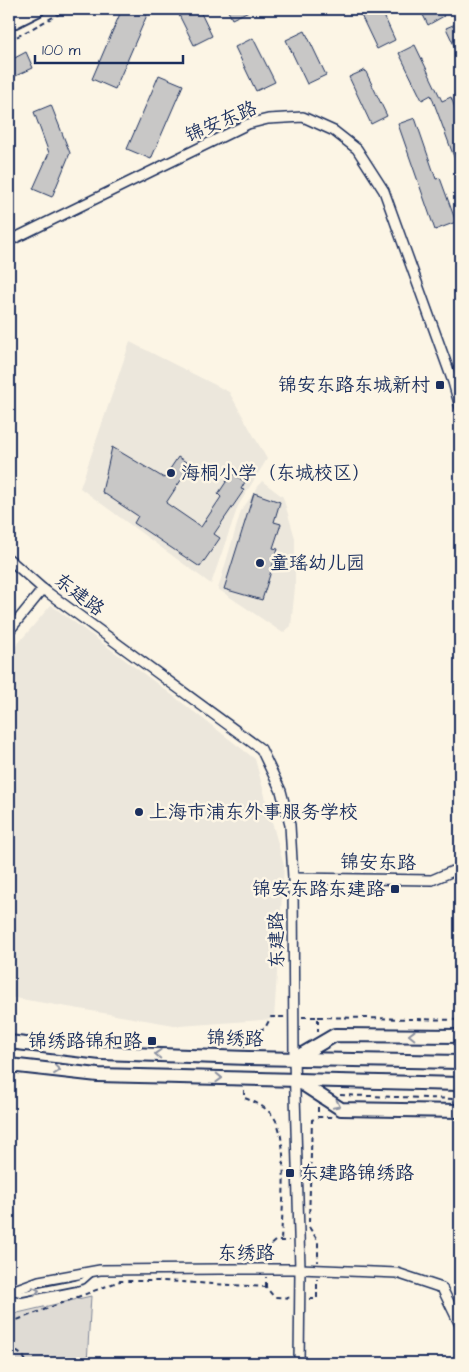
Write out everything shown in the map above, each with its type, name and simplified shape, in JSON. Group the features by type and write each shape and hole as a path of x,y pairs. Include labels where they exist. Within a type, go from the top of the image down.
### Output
{"main road":[{"path":"9,23 38,9"},
{"path":"294,1059 335,1035 460,1036"},
{"name":"锦绣路","path":"9,1042 101,1053 460,1062"},
{"path":"9,1065 98,1075 460,1084"},
{"path":"295,1080 341,1109 460,1112"}],"street":[{"name":"锦安东路","path":"9,241 248,124 268,119 303,118 334,131 357,149 384,191 460,406"},
{"name":"东建路","path":"9,559 43,589 261,748 281,791 290,825 293,878 294,1059 300,1269 299,1363"},
{"path":"9,631 43,589"},
{"name":"锦安东路","path":"293,878 432,880 460,868"},
{"name":"东绣路","path":"9,1291 40,1282 94,1271 300,1269 397,1273 442,1288 460,1325"}],"path":[{"path":"9,41 68,9"},
{"path":"244,1058 246,1035 266,1028 271,1017 460,1020"},
{"path":"318,1018 318,1045"},
{"path":"243,1079 244,1098 257,1102 269,1112 275,1119 283,1140 281,1241"},
{"path":"318,1094 318,1117"},
{"path":"337,1095 460,1099"},
{"path":"266,1287 266,1249 275,1241 318,1241"},
{"path":"9,1346 23,1356 27,1363"}],"shaded area":[{"name":"海桐小学（东城校区）","path":"130,342 229,392 267,459 238,506 211,584 80,488"},
{"name":"童瑶幼儿园","path":"262,481 283,497 295,538 295,587 291,626 283,633 218,589 241,511"},
{"name":"上海市浦东外事服务学校","path":"51,605 255,759 284,866 274,1019 180,1026 9,997 9,654"},
{"path":"91,1296 87,1363 9,1363 9,1315"}],"building":[{"path":"122,9 133,9 147,15 115,89 92,79"},
{"path":"176,9 199,9 212,36 194,45"},
{"path":"227,9 253,9 232,19"},
{"path":"358,9 381,9 395,40 377,49"},
{"path":"420,9 441,9 444,16 428,25"},
{"path":"460,22 460,58 446,28"},
{"path":"305,31 326,75 307,84 286,40"},
{"path":"253,38 275,82 256,91 235,47"},
{"path":"415,45 442,101 451,97 460,122 460,173 431,95 422,100 399,53"},
{"path":"26,52 33,68 9,79 9,61"},
{"path":"365,70 387,116 371,124 349,77"},
{"path":"159,75 183,85 151,159 127,149"},
{"path":"51,105 70,153 52,197 33,189 49,153 34,112"},
{"path":"415,118 436,179 440,178 456,222 435,230 398,124"},
{"path":"112,447 164,478 178,457 191,465 166,503 201,527 221,497 218,494 232,473 245,482 241,489 244,490 214,534 220,538 200,567 134,523 138,516 102,492"},
{"path":"254,493 280,502 274,522 281,524 273,548 278,549 262,600 224,589"}],"place":[{"name":"锦安东路东城新村","path":"440,385"},
{"name":"海桐小学（东城校区）","path":"171,473"},
{"name":"童瑶幼儿园","path":"260,563"},
{"name":"上海市浦东外事服务学校","path":"139,812"},
{"name":"锦安东路东建路","path":"395,889"},
{"name":"锦绣路锦和路","path":"152,1041"},
{"name":"东建路锦绣路","path":"290,1173"}]}
